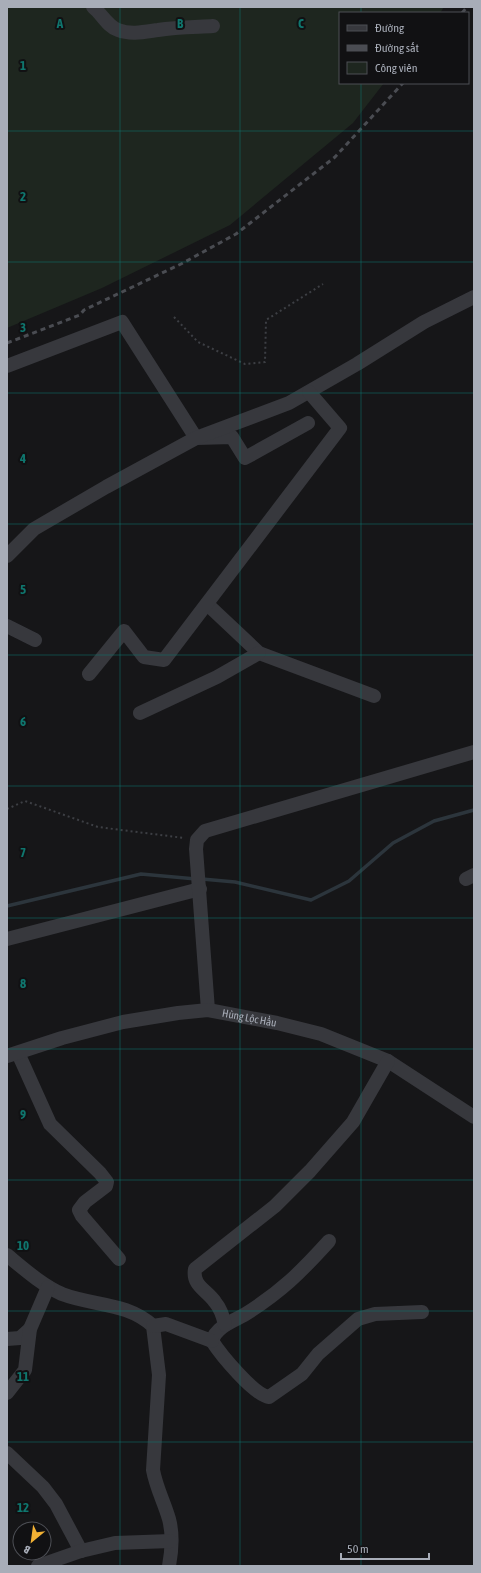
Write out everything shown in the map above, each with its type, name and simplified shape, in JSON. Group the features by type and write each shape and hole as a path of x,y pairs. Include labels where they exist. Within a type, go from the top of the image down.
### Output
{"street":[{"path":"93,7 108,24 117,30 128,32 142,33 158,30 213,26"},
{"path":"7,556 34,529 58,514 196,438 289,403 424,322 474,297"},
{"path":"7,366 122,322 196,438"},
{"path":"89,674 124,631 144,657 164,660 340,428 309,392"},
{"path":"196,438 232,437 245,458 308,423"},
{"path":"207,604 258,653 374,696"},
{"path":"7,626 35,640"},
{"path":"140,713 217,677 258,653"},
{"path":"208,1010 197,844 205,831 474,752"},
{"path":"7,939 200,890"},
{"name":"Hùng Lộc Hầu","path":"12,1054 62,1038 122,1022 208,1010 277,1023 321,1034 388,1061 474,1117"},
{"path":"12,1054 50,1124 100,1173 107,1182 106,1186 85,1202 79,1210 82,1216 119,1259"},
{"path":"225,1325 221,1310 214,1300 198,1285 194,1276 195,1269 263,1217 310,1171 353,1122 388,1061"},
{"path":"212,1341 214,1336 225,1325 292,1282 329,1241"},
{"path":"7,1255 48,1287 80,1299 97,1301 118,1307 145,1318 153,1326 157,1344 159,1375 152,1470 155,1485 168,1517 171,1540 169,1566"},
{"path":"7,1393 25,1370 30,1329 48,1287"},
{"path":"153,1326 166,1324 212,1341 219,1351 258,1392 269,1397 302,1374 318,1354 358,1319 375,1314 422,1312"},
{"path":"7,1339 20,1338 30,1329"},
{"path":"7,1453 43,1487 56,1504 81,1551"},
{"path":"38,1566 81,1551 115,1543 171,1540"}],"path":[{"path":"174,317 198,342 246,364 265,362 266,320 322,284"},
{"path":"7,809 25,801 98,827 197,844"}],"green space":[{"path":"7,7 444,7 441,12 339,12 339,84 383,84 353,123 230,225 102,288 7,328"}],"waterway":[{"path":"202,879 235,882 311,900 349,881 393,843 434,821 474,810"},
{"path":"7,906 141,874 196,879"}],"railway":[{"path":"463,12 467,7"},
{"path":"7,343 80,315 84,310 181,264 236,234 335,157 402,84"}]}
